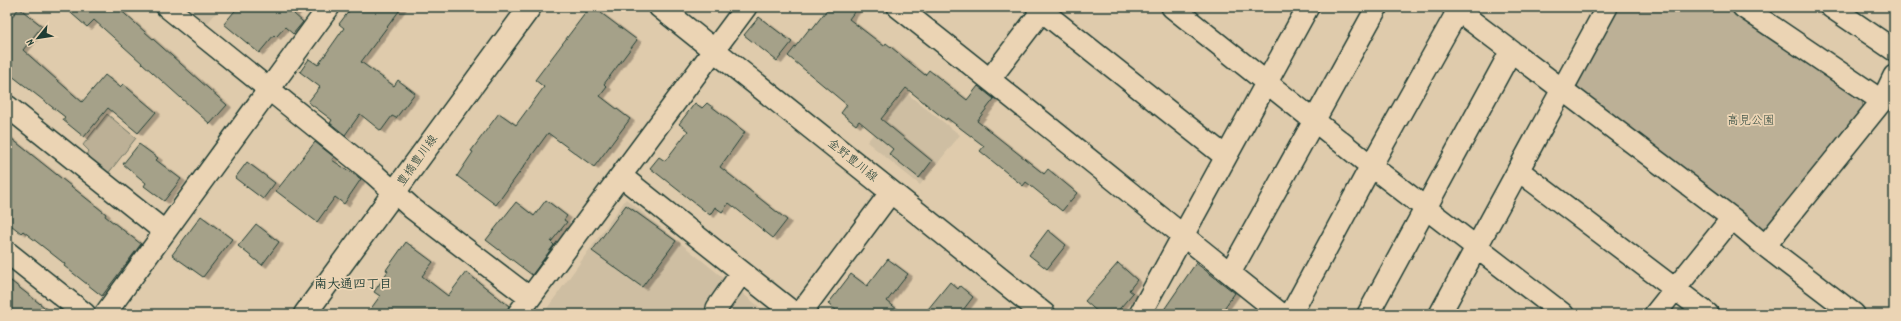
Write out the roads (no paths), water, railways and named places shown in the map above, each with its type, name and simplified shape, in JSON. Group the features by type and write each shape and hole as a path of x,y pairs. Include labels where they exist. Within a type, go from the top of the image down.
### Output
{"main road":[{"name":"豊橋豊川線","path":"305,314 530,7"},
{"name":"金野豊川線","path":"660,7 1044,314"}],"street":[{"path":"167,7 395,192 524,306 746,7"},
{"path":"105,314 270,90 329,7"},
{"path":"898,7 990,79 1281,314"},
{"path":"1172,7 1268,82 1371,166 1563,314"},
{"path":"1140,314 1308,7"},
{"path":"1230,273 1377,7"},
{"path":"1440,314 1608,7"},
{"path":"1743,7 1882,101"},
{"path":"1831,7 1894,50"},
{"path":"990,79 1041,8 1226,157"},
{"path":"1291,314 1457,8 1562,90 1732,218 1854,314"},
{"path":"1368,314 1511,51"},
{"path":"1766,246 1882,101 1894,76"},
{"path":"7,106 165,232"},
{"path":"1518,170 1708,314"},
{"path":"621,176 795,314"},
{"path":"800,314 891,192"},
{"path":"1655,314 1732,218"},
{"path":"7,252 85,314"},
{"path":"717,308 742,272"}],"district":[{"name":"南大通四丁目","path":"353,285"}],"park label":[{"name":"高見公園","path":"1751,121"}]}
